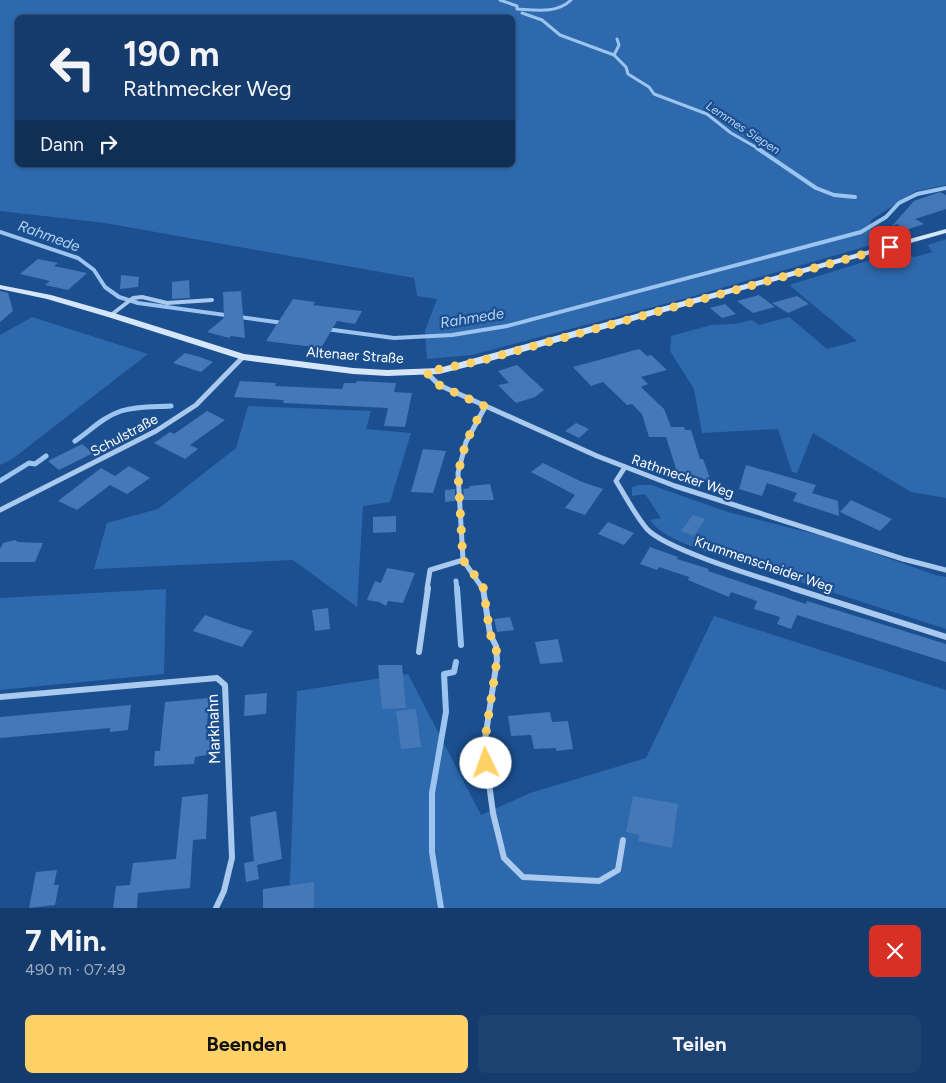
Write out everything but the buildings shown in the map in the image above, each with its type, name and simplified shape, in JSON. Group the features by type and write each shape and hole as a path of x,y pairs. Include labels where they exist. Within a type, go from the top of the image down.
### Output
{"main road":[{"name":"Altenaer Straße","path":"0,287 111,315 242,357 353,371 426,372 480,361 946,231"}],"street":[{"path":"111,315 133,298 142,297 167,303 212,300"},
{"name":"Schulstraße","path":"0,510 156,431 196,405 242,357"},
{"name":"Rathmecker Weg","path":"426,372 439,385 624,467 741,508 903,559 946,570"},
{"path":"484,406 466,442 458,473 463,560 483,586 490,634 496,646 497,660 484,746 493,814 504,858 523,877 599,881 618,870 624,840"},
{"name":"Krummenscheider Weg","path":"624,467 616,481 648,530 665,542 777,583 946,637"},
{"path":"420,652 430,570 463,560"},
{"name":"Markhahn","path":"0,697 217,678 225,685 232,858 224,891 216,908"}],"shaded area":[{"path":"0,0 946,0 946,185 916,191 871,220 871,245 687,298 472,355 427,359 425,331 437,299 417,296 414,278 105,223 0,211"},
{"path":"946,239 946,498 911,492 813,433 797,473 792,472 778,429 702,433 694,389 670,351 671,336 711,325 735,324 752,320 759,325 789,317 827,349 857,341 789,285 893,253 915,257 932,252 928,245"},
{"path":"32,317 148,354 11,460 0,465 0,335"},
{"path":"248,406 371,411 366,429 411,433 390,502 363,506 357,607 293,560 94,569 107,523 158,509 236,448"},
{"path":"651,485 728,512 838,540 935,575 946,577 946,629 704,551 674,539 661,531 650,520 661,518 645,494 632,496 632,487"},
{"path":"166,589 164,674 0,690 0,598"},
{"path":"714,616 946,690 946,908 289,908 297,691 408,674 481,815 530,793 646,758"}],"waterway":[{"path":"500,0 517,6 517,9 538,10 553,9 571,0"},
{"name":"Lemmes Siepen","path":"522,13 542,20 560,35 614,55"},
{"path":"614,55 619,45 617,39"},
{"name":"Lemmes Siepen","path":"614,55 626,67 628,74 649,87 654,94 707,114 731,133 759,149"},
{"name":"Lemmes Siepen","path":"757,148 816,188 834,195 855,197"},
{"name":"Rahmede","path":"326,329 394,338 452,335 507,326 861,232 886,217 899,203 917,194 946,188"},
{"name":"Rahmede","path":"0,232 78,258 94,270 105,287 119,297 138,303 283,323"},
{"path":"75,441 102,420 121,411 139,407 171,406"},
{"path":"0,481 29,463 35,464 46,456"},
{"path":"456,581 457,589"},
{"path":"457,588 461,645"},
{"path":"441,908 432,852 432,793 446,712 444,674 454,672 456,662"}],"route":[{"path":"486,763 484,746 497,660 496,646 490,634 483,586 463,560 458,473 466,442 484,406 439,385 426,372 439,371 480,361 890,247"}]}
